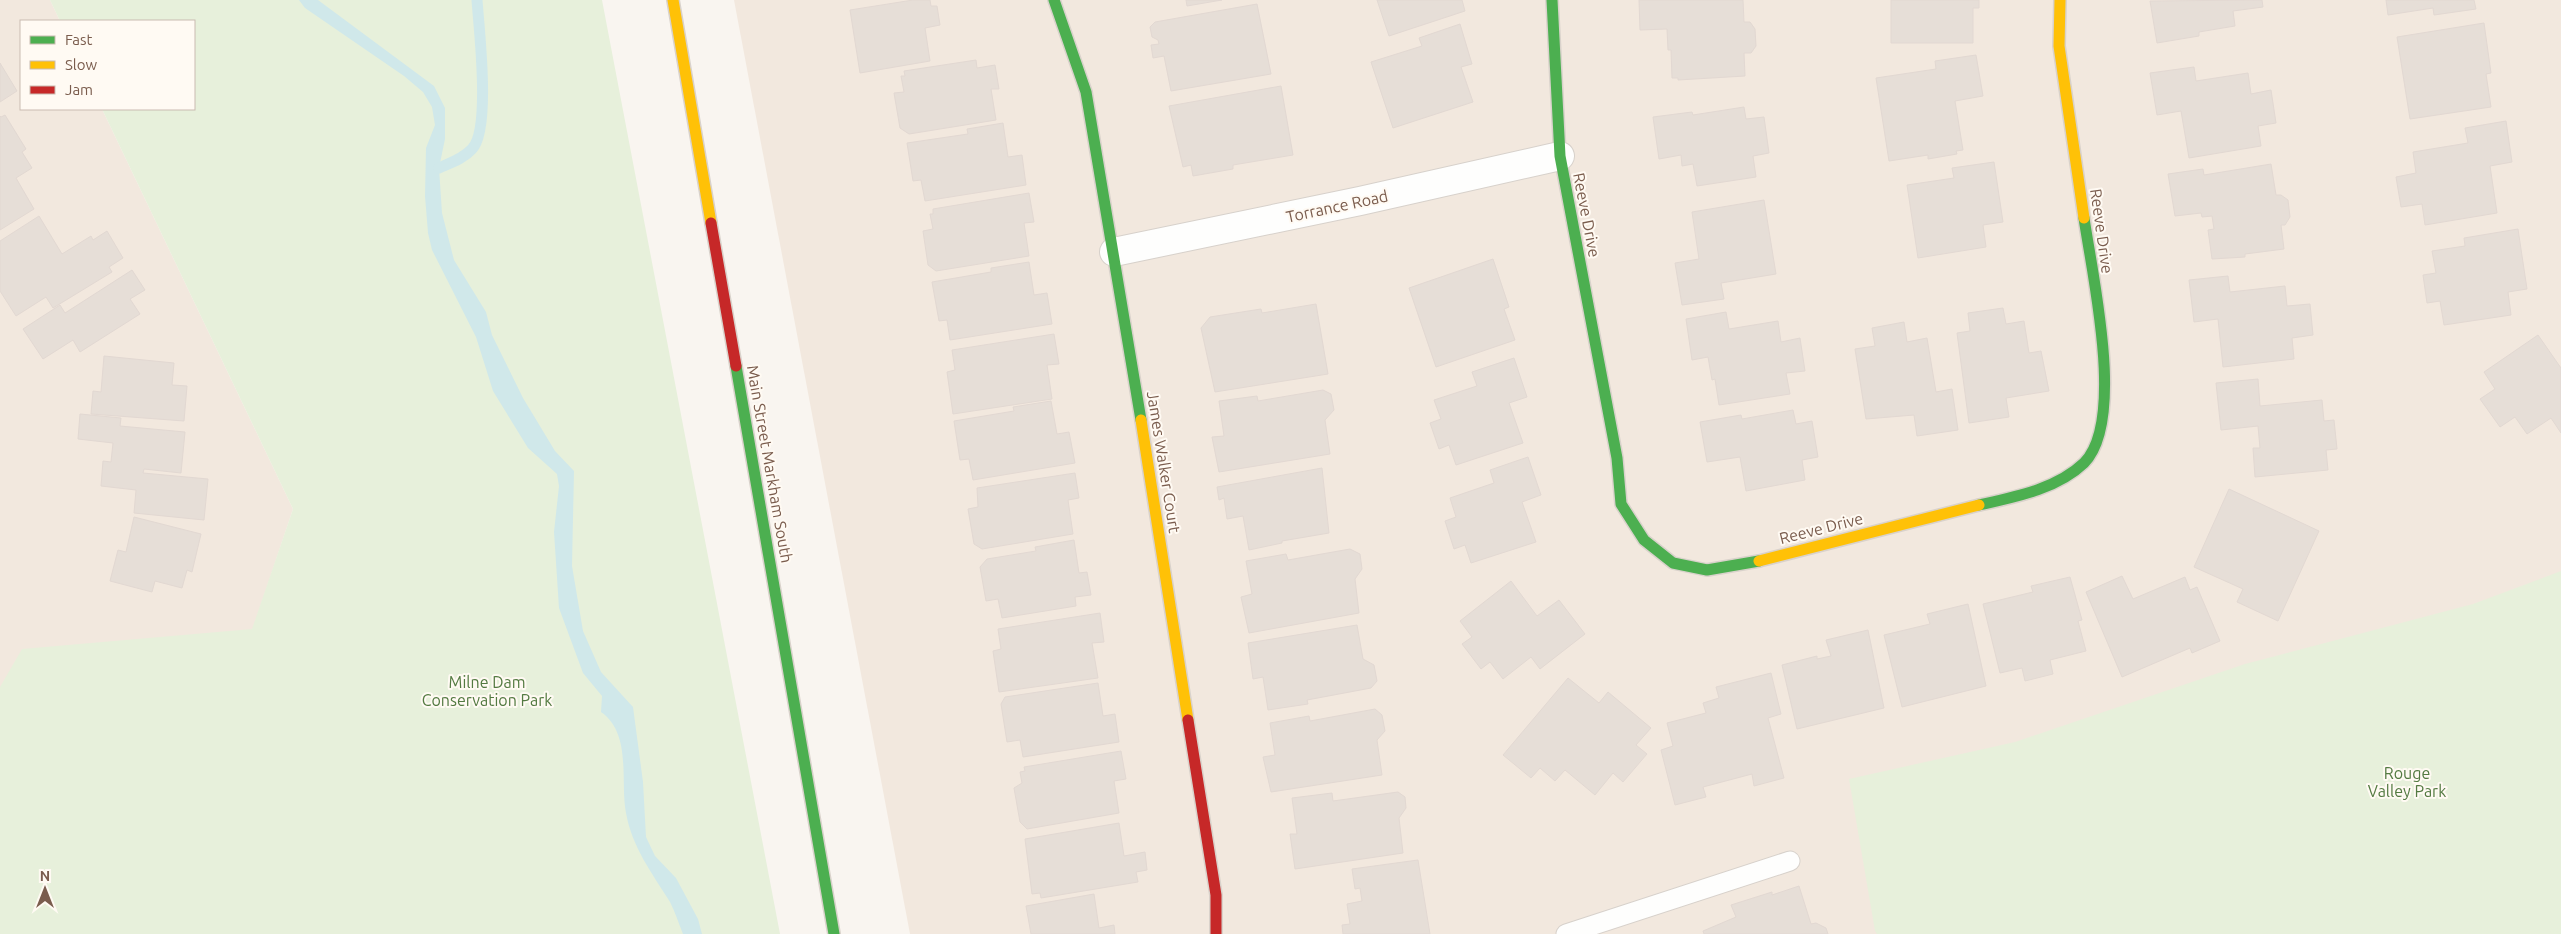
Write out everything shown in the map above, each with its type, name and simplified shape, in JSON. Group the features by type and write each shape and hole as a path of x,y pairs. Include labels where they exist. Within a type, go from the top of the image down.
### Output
{"street":[{"name":"Main Street Markham South","path":"673,0 834,934"},
{"name":"James Walker Court","path":"1054,0 1086,92 1114,252 1216,895 1216,934"},
{"name":"Reeve Drive","path":"1552,0 1560,156 1617,458 1621,504 1644,540 1672,563 1707,570 1742,565 2021,495 2050,484 2079,468 2097,445 2104,405 2105,364 2059,46 2060,0"},
{"name":"Torrance Road","path":"1114,252 1360,201 1560,156"}],"lane":[{"path":"1566,934 1790,862"}],"shaded area":[{"path":"0,0 50,0 60,20 20,20 20,110 102,110 293,509 233,688 0,747"},
{"path":"734,0 2561,0 2561,577 1886,934 910,934"}],"green space":[{"name":"Milne Dam Conservation Park","path":"50,0 602,0 780,934 0,934 0,687 22,649 252,629 293,509 102,110 195,110 195,20 60,20"},
{"name":"Rouge Valley Park","path":"2561,571 2561,934 1877,934 1875,931 1849,779 2015,742 2245,664 2473,604"}],"water":[{"path":"299,0 318,0 434,86 445,108 445,139 439,168 442,213 454,260 486,312 492,335 523,398 555,451 574,471 572,566 583,631 601,672 633,707 643,782 646,837 655,856 676,878 698,919 702,934 683,934 670,902 650,870 633,837 624,800 623,758 617,732 611,721 601,712 602,696 583,673 559,608 554,532 559,486 557,474 528,448 493,391 476,337 432,250 428,233 425,196 426,148 435,125 432,107 423,92 404,76 305,8"}],"building":[{"path":"913,0 930,0 931,6 937,6 940,25 925,28 930,61 860,73 850,10"},
{"path":"1186,0 1222,0 1187,6"},
{"path":"1377,0 1462,0 1465,11 1389,36"},
{"path":"1639,0 1743,0 1744,22 1750,22 1755,29 1756,46 1751,53 1744,53 1745,76 1678,80 1678,78 1672,78 1671,50 1668,50 1667,29 1640,30"},
{"path":"1891,0 1979,0 1979,8 1973,8 1973,43 1891,43"},
{"path":"2262,0 2263,7 2233,11 2235,26 2199,32 2199,36 2157,43 2150,1"},
{"path":"2386,0 2474,0 2476,9 2434,15 2433,8 2388,15"},
{"path":"1257,4 1271,74 1171,91 1164,56 1153,58 1151,45 1159,44 1158,40 1152,37 1150,27 1155,22"},
{"path":"2484,23 2491,73 2486,74 2491,107 2410,119 2397,37"},
{"path":"1460,24 1472,64 1461,67 1473,102 1393,128 1371,62 1422,46 1419,38"},
{"path":"1976,55 1983,96 1955,101 1963,150 1956,151 1957,154 1928,159 1928,155 1889,161 1876,78 1936,69 1935,61"},
{"path":"976,60 977,68 995,65 999,89 991,89 996,120 909,134 900,128 894,93 904,92 901,76 905,76 904,71"},
{"path":"0,63 17,91 0,102"},
{"path":"2194,67 2196,81 2248,73 2251,94 2271,90 2276,123 2258,126 2261,146 2189,158 2181,111 2157,115 2150,73"},
{"path":"1281,86 1293,155 1233,165 1233,169 1193,176 1191,165 1183,167 1169,106"},
{"path":"1744,107 1746,119 1764,117 1769,153 1753,156 1756,177 1697,186 1693,164 1682,166 1681,155 1659,159 1653,117 1692,112 1693,115"},
{"path":"5,115 26,149 22,152 32,168 16,178 34,209 0,230 0,116"},
{"path":"2506,121 2512,162 2490,166 2497,213 2425,225 2422,204 2401,207 2396,177 2416,173 2413,152 2468,143 2465,128"},
{"path":"1003,123 1008,157 1022,155 1026,185 925,201 921,180 913,181 907,143 968,134 967,129"},
{"path":"1994,162 2003,222 1983,225 1986,247 1918,258 1907,185 1954,178 1952,168"},
{"path":"2271,164 2276,195 2281,195 2288,200 2290,217 2285,225 2281,225 2284,249 2245,254 2245,257 2212,259 2208,230 2214,229 2212,216 2202,217 2201,213 2175,216 2168,174 2203,169 2204,175"},
{"path":"1029,193 1034,222 1024,223 1029,256 936,271 928,265 923,231 933,229 930,214 933,214 933,209"},
{"path":"1764,200 1776,274 1721,283 1724,299 1682,305 1675,263 1699,259 1692,212"},
{"path":"39,216 62,254 91,236 93,240 107,231 123,258 109,267 112,272 53,308 46,297 16,316 0,291 0,241"},
{"path":"2518,229 2527,289 2508,292 2511,315 2444,325 2440,301 2427,303 2423,275 2436,273 2432,251 2465,246 2464,238"},
{"path":"1493,259 1509,307 1504,309 1515,340 1436,367 1409,288"},
{"path":"1029,262 1034,295 1047,293 1052,324 950,340 947,320 939,321 932,282 991,272 991,268"},
{"path":"132,270 145,290 130,299 140,314 80,352 73,340 43,359 23,329 60,305 65,313"},
{"path":"2228,276 2230,292 2285,286 2287,306 2310,304 2313,335 2292,338 2294,359 2223,367 2218,319 2194,322 2189,280"},
{"path":"1316,304 1328,374 1215,392 1201,328 1210,317 1261,309 1262,313"},
{"path":"2003,308 2006,324 2024,321 2029,353 2041,351 2049,391 2006,398 2009,417 1969,423 1957,333 1970,331 1968,313"},
{"path":"1726,312 1729,329 1778,321 1781,342 1800,338 1805,371 1786,373 1790,394 1719,405 1715,379 1712,380 1708,357 1692,360 1686,319"},
{"path":"1904,322 1907,342 1927,338 1936,392 1952,389 1958,430 1917,436 1914,415 1866,419 1855,349 1875,346 1872,328"},
{"path":"1054,334 1059,364 1047,365 1052,399 953,414 947,372 955,370 952,350"},
{"path":"2538,335 2561,368 2561,433 2551,418 2527,434 2515,417 2500,427 2480,399 2495,389 2484,372"},
{"path":"104,356 174,363 172,385 187,386 184,421 91,414 93,391 101,392"},
{"path":"1514,358 1527,397 1509,403 1523,443 1456,465 1449,445 1439,449 1430,423 1441,419 1434,400 1477,386 1472,372"},
{"path":"2258,379 2260,406 2322,400 2324,421 2334,420 2337,449 2326,450 2328,470 2255,477 2253,448 2260,448 2258,426 2221,430 2216,383"},
{"path":"1323,390 1331,394 1334,410 1325,420 1330,454 1219,472 1212,437 1224,436 1219,401 1257,396 1258,401"},
{"path":"1051,401 1057,434 1069,432 1075,463 973,480 969,459 960,460 954,421 1014,411 1013,407"},
{"path":"1793,410 1796,424 1812,421 1818,457 1802,460 1805,480 1746,491 1740,457 1707,462 1700,422 1741,415 1742,419"},
{"path":"80,414 121,418 120,426 185,432 181,473 144,469 143,473 208,479 204,520 134,513 136,490 101,486 103,461 111,462 113,443 78,439"},
{"path":"1528,457 1541,495 1522,502 1536,542 1471,563 1465,545 1454,549 1445,521 1456,517 1450,498 1494,483 1490,470"},
{"path":"1322,468 1329,533 1282,541 1282,543 1249,550 1243,516 1227,519 1224,498 1219,500 1217,487"},
{"path":"1075,473 1079,498 1068,500 1073,534 982,549 974,544 968,509 978,507 977,488"},
{"path":"2229,489 2319,531 2278,621 2237,602 2243,589 2194,567"},
{"path":"134,517 201,534 192,572 187,570 182,588 155,581 152,592 110,581 118,550 126,552"},
{"path":"1074,540 1079,573 1087,572 1091,595 1075,597 1076,606 1002,618 998,599 986,601 980,567 987,559 1036,551 1035,547"},
{"path":"1350,549 1360,554 1362,569 1355,579 1359,613 1249,633 1241,597 1252,594 1246,561 1286,554 1288,560"},
{"path":"2122,576 2133,599 2185,577 2190,590 2197,587 2220,641 2192,653 2190,648 2122,677 2086,592"},
{"path":"2070,577 2082,620 2078,621 2086,651 2050,660 2053,674 2025,681 2022,668 2000,673 1983,604 2033,592 2031,586"},
{"path":"1511,581 1537,616 1559,600 1585,634 1540,669 1531,657 1503,679 1490,662 1481,669 1462,644 1472,637 1460,621"},
{"path":"1968,604 1986,686 1902,707 1884,635 1930,624 1927,614"},
{"path":"1100,613 1104,642 1092,643 1098,678 999,692 993,651 1001,649 998,629"},
{"path":"1357,625 1363,659 1374,665 1377,681 1371,688 1307,700 1308,704 1268,710 1263,677 1253,679 1248,643"},
{"path":"1868,630 1884,708 1797,729 1782,665 1817,656 1817,659 1831,656 1826,640"},
{"path":"1771,673 1781,714 1768,718 1784,778 1754,786 1752,774 1703,787 1706,797 1675,805 1661,750 1673,746 1667,723 1706,713 1703,703 1719,698 1716,687"},
{"path":"1568,678 1599,703 1608,692 1651,728 1636,745 1647,754 1623,782 1613,773 1595,795 1565,770 1555,781 1540,768 1531,778 1503,755"},
{"path":"1098,683 1103,716 1115,714 1119,742 1023,757 1020,740 1007,742 1001,704 1005,697"},
{"path":"1375,709 1382,715 1385,731 1377,740 1382,775 1271,792 1263,757 1275,755 1270,723 1309,716 1310,721"},
{"path":"1121,751 1126,779 1114,781 1119,813 1027,829 1020,822 1014,788 1022,783 1020,772 1025,771 1024,767"},
{"path":"1398,792 1405,797 1406,808 1399,818 1403,853 1295,869 1290,834 1297,834 1292,798 1332,793 1333,801"},
{"path":"1119,823 1124,856 1145,852 1147,870 1136,872 1138,882 1041,898 1040,893 1032,894 1025,839"},
{"path":"1418,860 1430,934 1343,934 1342,925 1350,924 1347,904 1362,901 1360,888 1355,889 1352,869"},
{"path":"1799,886 1811,924 1816,923 1826,928 1828,934 1704,934 1703,931 1736,917 1731,905"},
{"path":"1094,894 1099,928 1114,925 1115,934 1031,934 1026,906"}],"waterway":[{"path":"439,168 465,155 472,149 478,138 481,122 482,78 477,0"}],"traffic: fast":[{"path":"1054,0 1086,92 1141,420"},
{"path":"1552,0 1560,156 1617,458 1621,504 1644,540 1673,563 1707,570 1759,561"},
{"path":"1979,505 2007,499 2048,486 2073,472 2084,463 2096,443 2103,415 2105,382 2099,309 2084,218"},
{"path":"736,366 834,934"}],"traffic: slow":[{"path":"673,0 711,223"},
{"path":"2060,0 2059,46 2084,218"},
{"path":"1141,420 1188,720"},
{"path":"1759,561 1979,505"}],"traffic: jam":[{"path":"711,223 736,366"},
{"path":"1188,720 1216,895 1216,934"}]}
